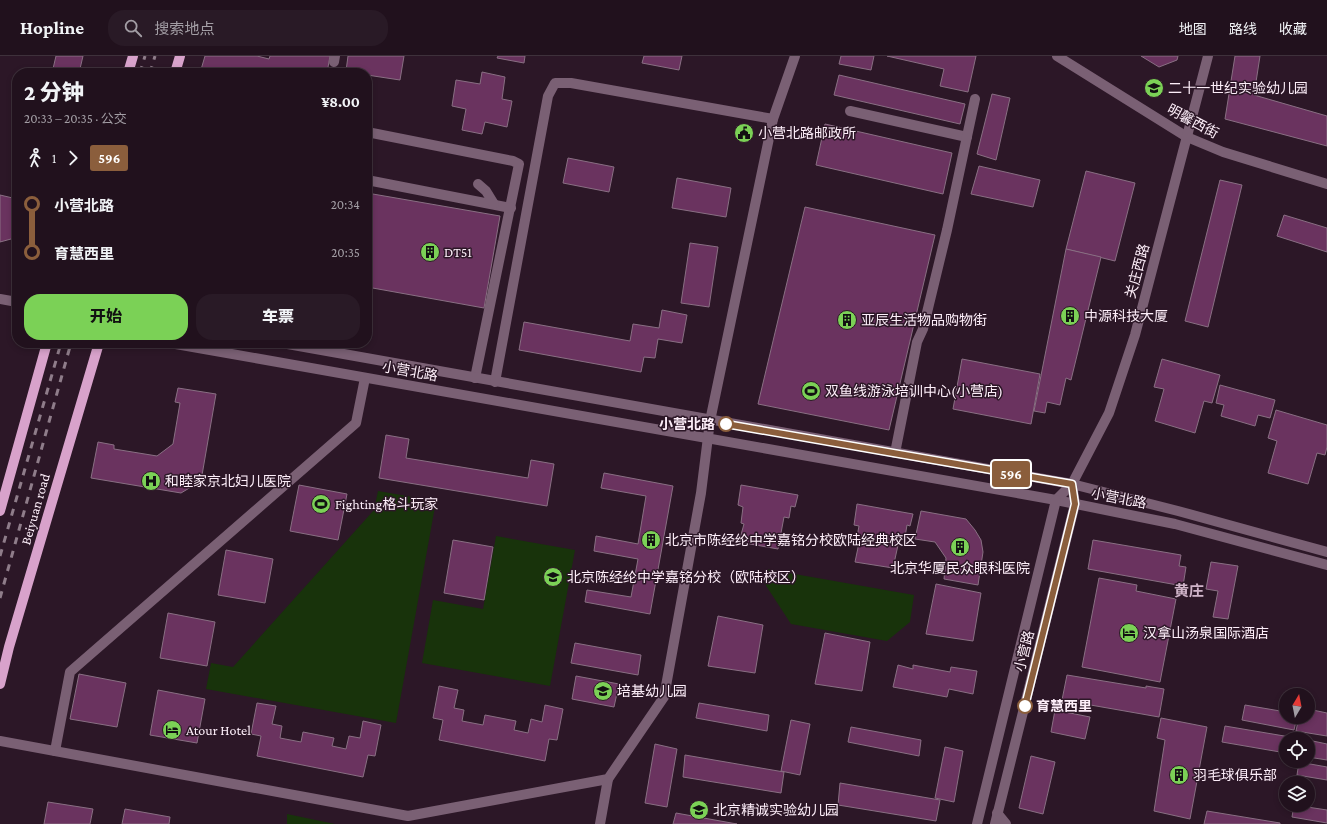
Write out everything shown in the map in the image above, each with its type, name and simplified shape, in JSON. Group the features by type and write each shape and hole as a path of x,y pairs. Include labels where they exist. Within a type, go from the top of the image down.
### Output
{"main road":[{"path":"129,68 133,56"},
{"path":"176,68 180,56"},
{"path":"0,511 46,348"},
{"name":"Beiyuan road","path":"0,684 9,647 98,348"}],"street":[{"path":"600,824 608,778 664,696 701,493 710,421 773,119 795,56"},
{"name":"明馨西街","path":"1057,56 1187,137 1223,152 1327,184"},
{"name":"关庄西路","path":"1056,500 1072,484 1109,413 1135,335 1208,56"},
{"path":"495,382 548,96 555,83 571,83 773,119"},
{"path":"895,453 917,342 925,321 947,230 975,99"},
{"path":"850,111 967,137"},
{"path":"372,133 513,161 519,164 475,378"},
{"path":"372,181 511,208"},
{"path":"478,184 486,191 494,204"},
{"path":"0,299 12,301"},
{"name":"小营北路","path":"198,348 1056,500 1175,524 1327,565"},
{"name":"小营北路","path":"310,348 710,421 1072,484 1178,511 1327,552"},
{"path":"55,751 70,672 356,422 365,378"},
{"name":"小营路","path":"995,824 1075,504 1072,484"},
{"name":"小营路","path":"977,824 1056,500"},
{"path":"0,741 408,816 608,778"},
{"path":"998,813 1006,824"}],"green space":[{"path":"378,491 436,501 396,723 206,689 211,663 233,667 374,510"},
{"path":"496,536 575,550 550,686 422,663 433,600 483,609"},
{"path":"766,569 914,595 910,622 887,641 791,624 763,581"},
{"path":"287,814 335,824 287,824"}],"building":[{"path":"56,56 83,56 80,68 53,68"},
{"path":"205,56 257,56 269,59 270,56 330,56 328,68 201,68"},
{"path":"348,56 404,56 400,80 372,76 372,68 346,68"},
{"path":"498,56 525,56 524,63 497,58"},
{"path":"644,56 682,56 679,70 642,63"},
{"path":"841,56 874,56 871,70 839,64"},
{"path":"887,56 976,56 968,92 940,86 944,69"},
{"path":"1141,56 1178,56 1177,60 1159,67"},
{"path":"1235,56 1260,56 1254,95 1327,116 1327,146 1225,119"},
{"path":"482,72 505,77 502,99 512,101 507,127 485,122 482,134 462,130 466,109 452,106 456,80 480,84"},
{"path":"839,75 965,104 960,124 834,95"},
{"path":"992,94 1010,98 996,160 977,154"},
{"path":"825,124 952,153 943,194 816,165"},
{"path":"568,158 614,167 609,192 563,183"},
{"path":"979,166 1040,180 1033,207 971,194"},
{"path":"1086,171 1135,183 1115,261 1066,249"},
{"path":"677,178 731,188 726,217 672,208"},
{"path":"1220,180 1242,185 1208,327 1185,321"},
{"name":"DT51","path":"372,194 500,216 484,308 372,288"},
{"path":"0,195 12,198 12,238 0,242"},
{"name":"亚辰生活物品购物街","path":"805,207 935,235 889,430 758,404"},
{"path":"1284,215 1327,228 1327,252 1277,236"},
{"path":"690,243 718,247 709,307 681,303"},
{"name":"中源科技大厦","path":"1066,249 1101,257 1071,380 1066,378 1060,405 1047,402 1045,413 1034,411"},
{"path":"662,310 687,315 682,343 658,339 655,358 644,357 641,372 519,350 524,322 630,341 633,324 659,328"},
{"path":"962,359 1040,374 1031,424 953,409"},
{"path":"1162,359 1220,375 1212,403 1204,401 1195,433 1155,421 1164,389 1154,387"},
{"path":"1220,385 1275,400 1270,418 1258,415 1255,426 1221,416 1224,405 1216,403"},
{"path":"178,388 216,394 201,481 181,493 91,478 98,442 114,445 114,449 157,456 173,444 180,403 175,402"},
{"path":"1276,410 1327,425 1327,447 1325,455 1317,453 1308,484 1268,473 1277,441 1268,438"},
{"path":"386,435 409,439 406,458 528,478 531,460 554,464 547,506 379,478"},
{"name":"北京市陈经纶中学嘉铭分校欧陆经典校区","path":"604,473 673,486 650,614 585,602 587,590 631,597 638,559 594,551 596,536 638,544 646,496 601,488"},
{"path":"299,485 347,494 338,540 290,531"},
{"path":"741,485 798,495 795,507 791,506 789,518 784,517 778,549 739,542 744,524 741,523 743,507 738,505"},
{"path":"857,504 913,514 910,526 907,525 905,537 900,536 893,568 855,562 859,543 856,542 859,526 854,525"},
{"name":"北京华厦民众眼科医院","path":"921,511 966,519 975,530 981,540 983,552 978,585 944,579 946,558 935,542 915,539"},
{"path":"453,540 493,547 484,600 444,593"},
{"path":"1093,540 1181,555 1179,566 1186,567 1183,586 1088,569"},
{"path":"226,550 273,559 265,603 218,595"},
{"path":"1211,562 1238,566 1228,619 1213,617 1218,591 1206,589"},
{"name":"汉拿山汤泉国际酒店","path":"1099,578 1137,585 1136,591 1176,599 1160,682 1082,667"},
{"path":"936,584 981,593 973,641 926,634"},
{"path":"168,613 215,622 207,666 160,658"},
{"path":"718,616 763,625 755,673 708,666"},
{"path":"825,633 870,642 862,691 815,684"},
{"path":"575,643 641,655 638,675 571,663"},
{"path":"898,665 913,669 913,665 950,672 951,667 977,671 973,694 949,689 947,697 893,687"},
{"path":"79,674 126,683 117,727 70,719"},
{"path":"1067,675 1146,688 1146,686 1164,689 1159,717 1062,700"},
{"path":"576,676 619,684 614,707 572,699"},
{"path":"439,686 458,690 454,708 464,710 462,721 483,725 485,715 516,721 514,730 528,733 531,719 542,722 545,705 563,709 557,740 549,739 545,761 439,740 443,720 433,718"},
{"path":"158,690 205,699 197,743 150,735"},
{"path":"257,703 276,706 272,724 282,726 280,738 301,742 303,732 334,738 332,746 346,749 349,736 360,738 363,721 381,725 375,756 368,755 363,777 257,756 261,736 251,734"},
{"path":"699,703 769,715 767,731 696,718"},
{"path":"1245,705 1279,711 1279,724 1295,724 1294,730 1242,720"},
{"path":"1055,710 1090,717 1085,739 1051,732"},
{"path":"1315,710 1327,713 1327,736 1315,734 1315,732 1296,731 1298,724 1315,724"},
{"name":"羽毛球俱乐部","path":"1161,718 1207,727 1190,819 1154,811 1165,740 1157,738"},
{"path":"791,720 810,724 800,775 781,771"},
{"path":"1225,726 1279,735 1279,752 1222,742"},
{"path":"851,727 921,740 919,756 848,742"},
{"path":"1315,741 1327,744 1327,760 1315,758"},
{"path":"655,744 677,749 667,807 645,803"},
{"path":"945,747 963,751 954,802 935,798"},
{"path":"685,755 784,772 781,793 683,777"},
{"path":"1031,756 1055,762 1043,814 1019,808"},
{"path":"1315,765 1327,767 1327,780 1315,778 1315,776 1297,775 1298,768 1315,768"},
{"path":"840,783 940,800 936,821 838,805"},
{"path":"48,802 93,809 90,824 44,824"},
{"path":"1315,808 1327,810 1327,823 1292,817 1293,812 1315,812"},
{"path":"125,809 170,817 169,824 122,824"},
{"path":"1207,811 1280,823 1280,824 1204,824"},
{"path":"676,813 737,824 673,824"}],"railway":[{"path":"141,68 145,56"},
{"path":"151,68 155,56"},
{"path":"0,556 60,348"},
{"path":"0,598 70,348"}],"bus line":[{"name":"596","path":"726,424 1072,484 1075,504 1025,706"}],"place":[{"name":"二十一世纪实验幼儿园","path":"1154,88"},
{"name":"小营北路邮政所","path":"744,133"},
{"name":"DT51","path":"430,252"},
{"name":"中源科技大厦","path":"1070,316"},
{"name":"亚辰生活物品购物街","path":"847,320"},
{"name":"双鱼线游泳培训中心(小营店)","path":"811,391"},
{"name":"小营北路","path":"726,424"},
{"name":"和睦家京北妇儿医院","path":"151,481"},
{"name":"Fighting格斗玩家","path":"321,504"},
{"name":"北京市陈经纶中学嘉铭分校欧陆经典校区","path":"651,540"},
{"name":"北京华厦民众眼科医院","path":"960,547"},
{"name":"北京陈经纶中学嘉铭分校（欧陆校区）","path":"553,577"},
{"name":"汉拿山汤泉国际酒店","path":"1129,633"},
{"name":"培基幼儿园","path":"603,691"},
{"name":"育慧西里","path":"1025,706"},
{"name":"Atour Hotel","path":"172,730"},
{"name":"羽毛球俱乐部","path":"1179,775"},
{"name":"北京精诚实验幼儿园","path":"699,810"}],"district":[{"name":"黄庄","path":"1189,591"}]}
